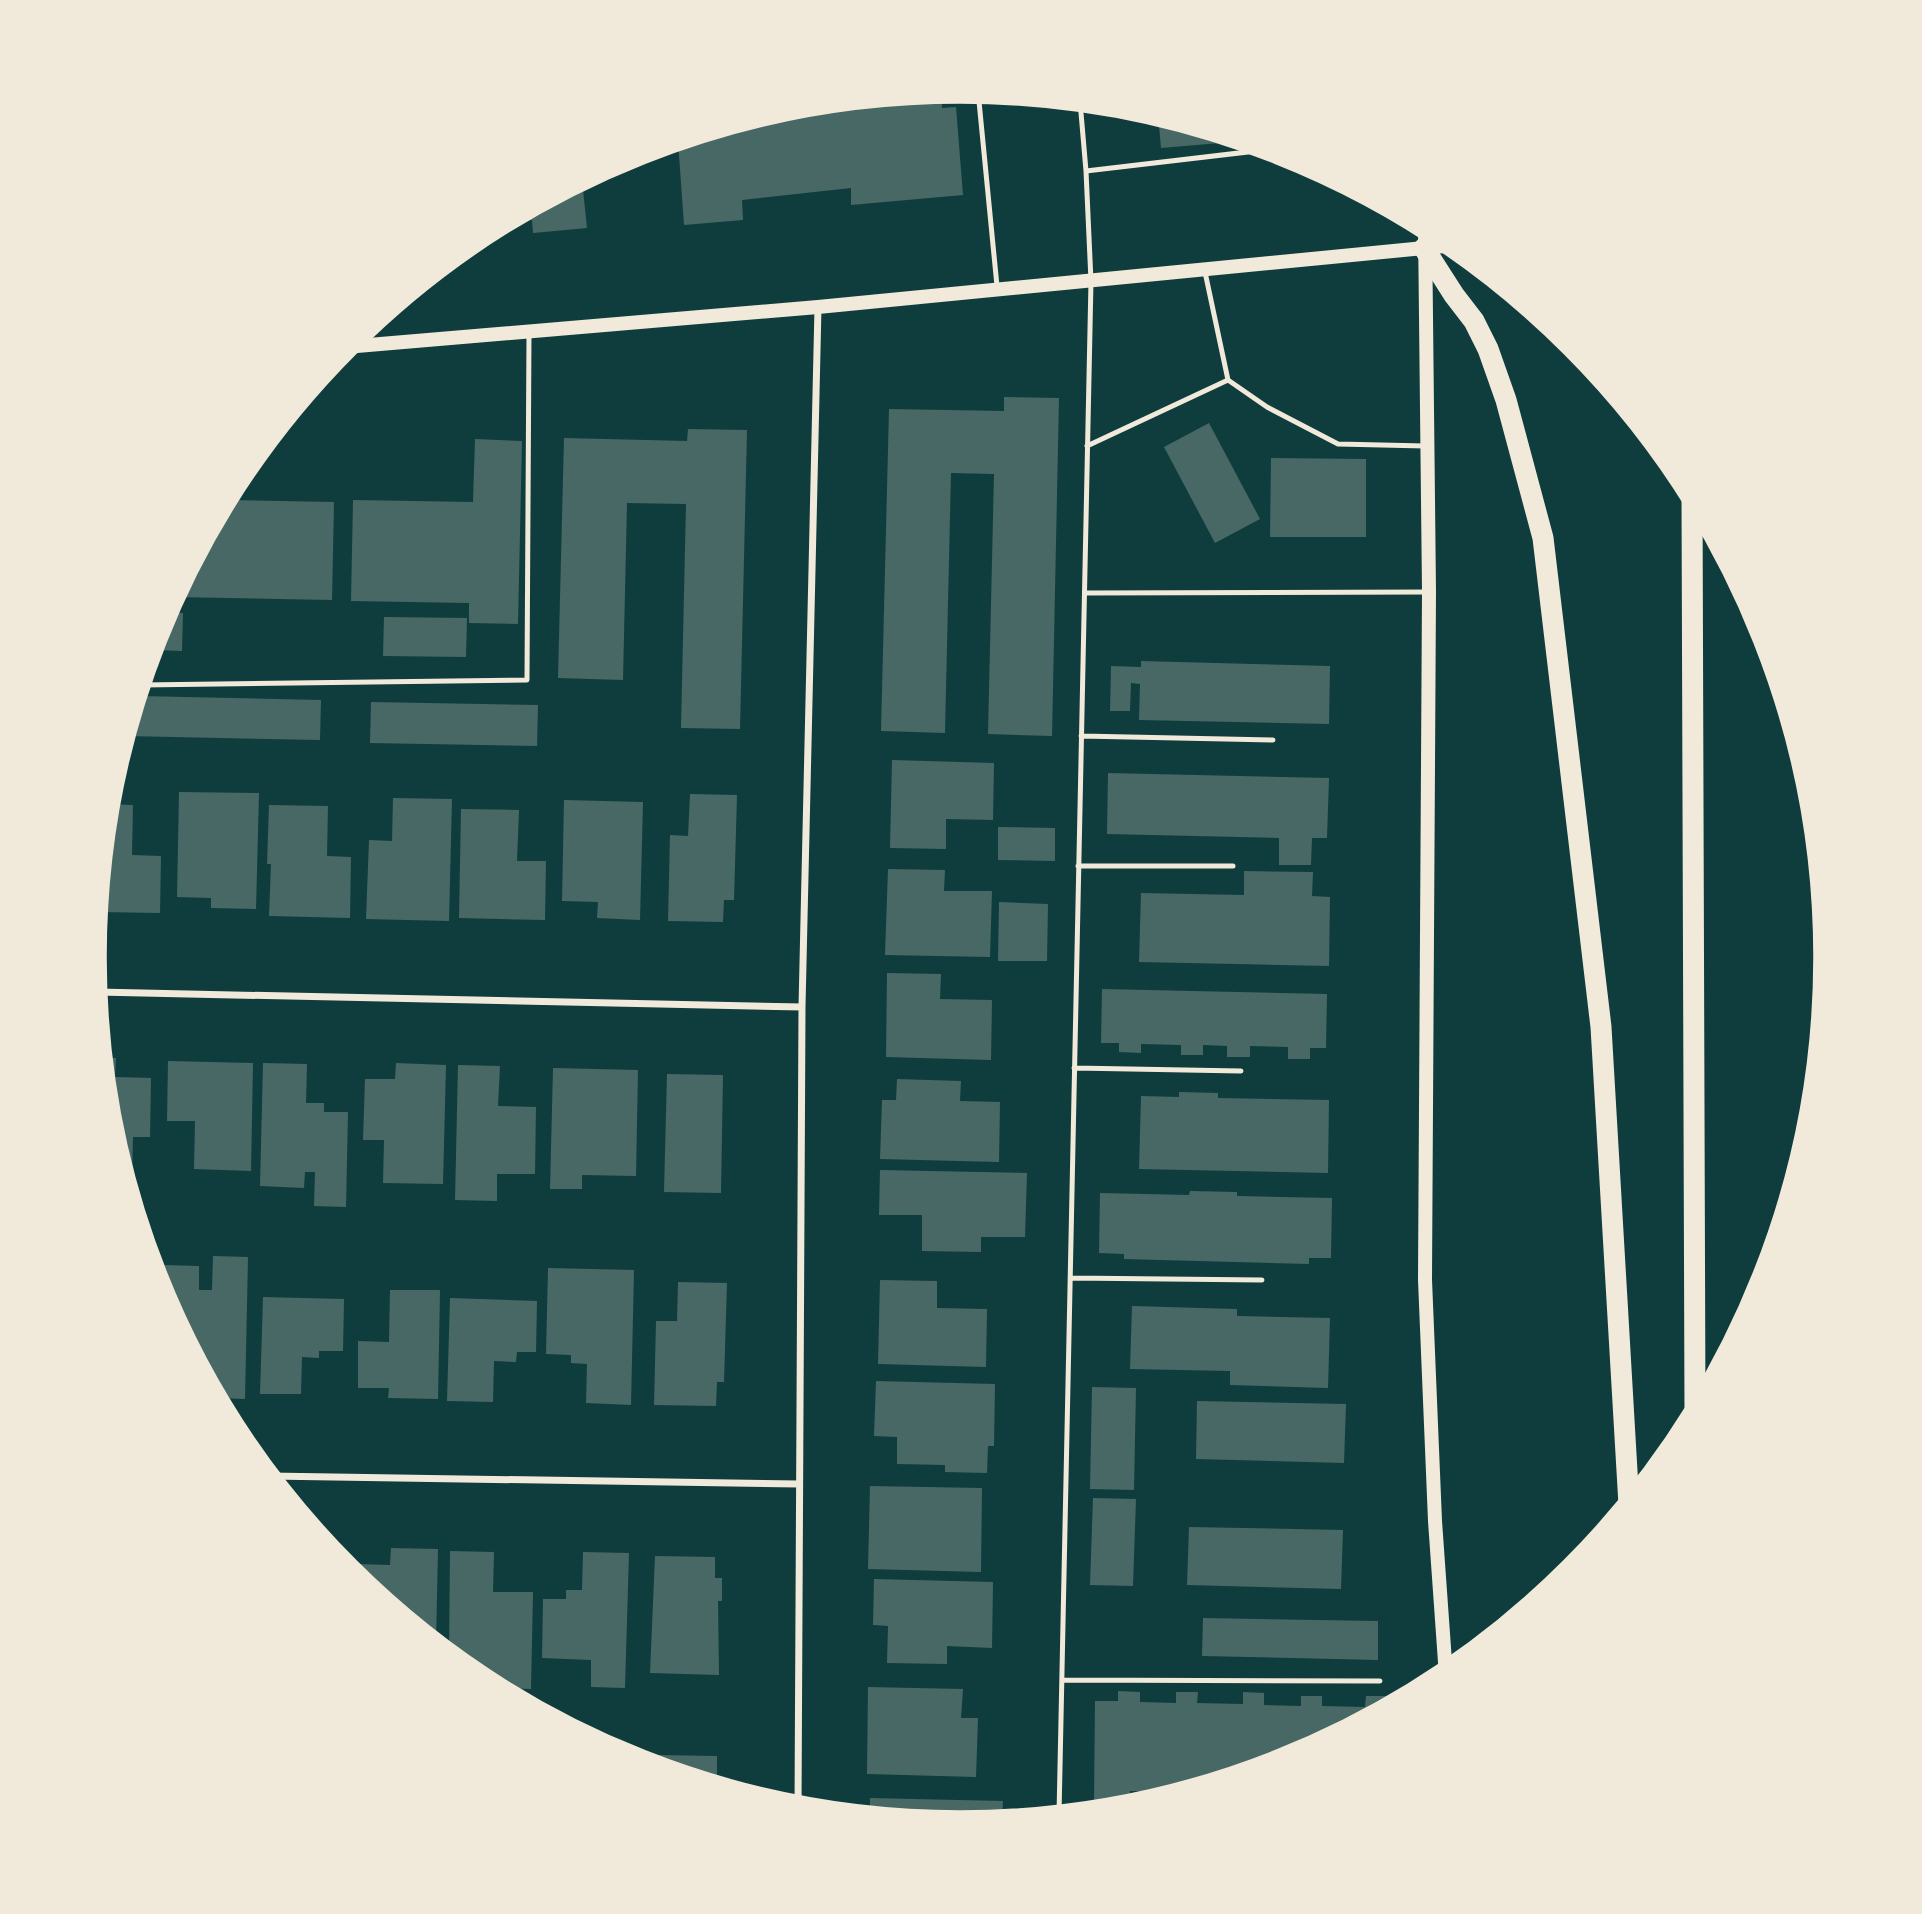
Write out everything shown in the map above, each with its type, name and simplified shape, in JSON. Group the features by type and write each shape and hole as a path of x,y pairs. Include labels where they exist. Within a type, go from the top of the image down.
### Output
{"highway":[{"path":"1424,248 1474,321 1488,349 1506,400 1543,538 1601,1027 1628,1492"},
{"path":"1692,513 1695,1396"}],"main road":[{"path":"1424,239 1429,446 1425,1280 1434,1507 1445,1662"},
{"path":"363,345 818,307 1437,247"}],"street":[{"path":"798,1797 802,1007 818,307"},
{"path":"106,992 802,1007"},
{"path":"281,1476 799,1484"}],"lane":[{"path":"980,102 997,290"},
{"path":"1059,1806 1091,281 1081,110"},
{"path":"1086,171 1249,152"},
{"path":"1204,270 1228,380 1267,407 1338,444 1429,446"},
{"path":"150,685 527,680 530,331"},
{"path":"1087,446 1228,380"},
{"path":"1084,593 1429,592"},
{"path":"1081,736 1273,740"},
{"path":"1078,866 1233,866"},
{"path":"1074,1068 1241,1071"},
{"path":"1070,1278 1262,1280"},
{"path":"1062,1679 1380,1681"}],"building":[{"path":"942,102 942,108 956,107 963,195 851,205 851,188 742,200 743,220 684,225 679,150 794,118 849,109 905,103"},
{"path":"1159,125 1222,143 1161,148"},
{"path":"583,190 587,228 533,233 532,220 526,221"},
{"path":"1004,397 1059,398 1052,736 988,734 994,474 951,473 945,733 881,731 889,409 1004,411"},
{"path":"1209,423 1260,519 1215,543 1164,447"},
{"path":"688,429 747,430 740,729 681,728 686,504 627,503 623,680 558,678 564,438 687,441"},
{"path":"475,439 522,441 518,624 469,623 469,603 351,601 353,500 473,502"},
{"path":"1271,458 1366,459 1366,537 1270,537"},
{"path":"238,500 334,502 332,600 186,597 220,529"},
{"path":"179,613 183,613 182,651 163,650"},
{"path":"384,617 467,618 466,657 383,656"},
{"path":"1141,661 1330,666 1329,724 1139,720 1140,684 1131,683 1130,711 1110,711 1111,666 1141,667"},
{"path":"147,696 321,700 320,740 135,736"},
{"path":"371,702 538,705 537,746 370,743"},
{"path":"892,760 994,763 993,820 946,819 946,849 890,848"},
{"path":"1108,773 1329,778 1327,838 1312,838 1311,865 1279,865 1279,838 1107,834"},
{"path":"179,792 259,793 256,909 211,908 211,898 177,897"},
{"path":"690,794 737,795 734,900 724,900 723,922 668,921 670,835 688,836"},
{"path":"393,798 452,799 449,921 366,919 369,840 392,841"},
{"path":"564,800 643,802 640,920 597,918 598,902 562,901"},
{"path":"120,804 133,805 132,855 161,856 160,913 107,912"},
{"path":"269,805 328,806 327,856 351,857 350,918 269,916"},
{"path":"461,809 519,810 517,861 546,861 545,920 459,918"},
{"path":"998,827 1055,828 1055,861 998,860"},
{"path":"888,869 945,870 944,891 992,891 990,957 885,955"},
{"path":"1244,871 1313,872 1312,896 1330,897 1329,966 1139,962 1141,893 1244,895"},
{"path":"999,902 1048,904 1047,961 998,961"},
{"path":"887,973 941,974 940,999 992,1000 991,1060 886,1057"},
{"path":"1102,989 1327,994 1326,1048 1310,1048 1310,1059 1288,1059 1288,1047 1250,1046 1250,1057 1227,1057 1227,1046 1203,1045 1203,1055 1181,1055 1181,1045 1141,1044 1141,1053 1119,1052 1119,1043 1101,1043"},
{"path":"112,1058 116,1058 115,1077 151,1078 150,1137 133,1137 132,1167 122,1124"},
{"path":"168,1061 253,1063 251,1171 194,1169 195,1121 167,1121"},
{"path":"263,1063 307,1064 306,1103 324,1103 324,1112 348,1112 346,1207 314,1206 315,1172 305,1172 304,1188 260,1186"},
{"path":"396,1063 446,1065 443,1184 383,1183 384,1140 363,1140 365,1079 395,1079"},
{"path":"458,1065 500,1066 498,1106 536,1107 535,1174 497,1174 497,1201 455,1200"},
{"path":"553,1068 638,1070 636,1176 582,1175 582,1189 550,1189"},
{"path":"667,1074 723,1075 721,1193 664,1192"},
{"path":"897,1079 961,1081 960,1101 1000,1102 999,1162 880,1159 882,1100 896,1100"},
{"path":"1179,1092 1218,1093 1218,1098 1329,1100 1328,1173 1139,1169 1141,1096 1179,1097"},
{"path":"880,1170 1027,1173 1025,1237 981,1237 981,1252 922,1251 922,1215 879,1215"},
{"path":"1190,1191 1237,1192 1237,1196 1332,1198 1331,1258 1309,1258 1309,1264 1124,1259 1124,1254 1099,1253 1100,1193 1189,1195"},
{"path":"213,1256 248,1257 245,1399 229,1398 220,1385 194,1335 164,1265 199,1266 199,1290 212,1290"},
{"path":"548,1268 634,1270 631,1405 586,1403 587,1364 571,1363 571,1355 546,1354"},
{"path":"880,1280 937,1281 937,1308 987,1309 986,1367 878,1364"},
{"path":"678,1282 727,1283 724,1382 717,1382 716,1406 654,1405 656,1321 677,1321"},
{"path":"390,1290 440,1290 438,1399 388,1398 389,1388 358,1388 358,1341 389,1342"},
{"path":"263,1297 344,1299 343,1351 319,1351 319,1358 302,1357 301,1394 260,1394"},
{"path":"450,1298 537,1301 536,1352 517,1352 516,1362 494,1361 493,1402 447,1401"},
{"path":"1132,1306 1237,1309 1237,1316 1330,1318 1328,1388 1230,1385 1230,1371 1130,1369"},
{"path":"876,1381 995,1384 994,1446 988,1446 987,1473 945,1472 945,1465 897,1464 897,1437 874,1436"},
{"path":"1092,1387 1136,1388 1134,1490 1090,1489"},
{"path":"1197,1401 1346,1404 1344,1463 1196,1459"},
{"path":"870,1486 982,1488 981,1572 868,1569"},
{"path":"1093,1498 1136,1499 1133,1586 1090,1585"},
{"path":"1189,1527 1343,1530 1341,1589 1187,1585"},
{"path":"391,1548 438,1549 436,1633 358,1564 390,1565"},
{"path":"450,1551 494,1552 493,1592 533,1592 531,1689 518,1689 449,1642"},
{"path":"583,1552 629,1553 625,1688 591,1687 591,1660 542,1658 543,1599 566,1599 566,1590 582,1590"},
{"path":"655,1556 715,1557 715,1578 722,1578 722,1601 718,1601 719,1675 650,1673"},
{"path":"874,1579 993,1582 992,1648 947,1646 947,1664 887,1663 888,1626 873,1625"},
{"path":"1203,1618 1378,1621 1378,1660 1202,1656"},
{"path":"868,1687 963,1689 961,1718 978,1718 976,1777 867,1774"},
{"path":"1118,1691 1140,1692 1140,1702 1176,1703 1176,1692 1198,1692 1197,1703 1243,1704 1243,1692 1264,1693 1264,1705 1301,1706 1301,1696 1322,1696 1322,1706 1365,1707 1366,1696 1386,1696 1386,1700 1339,1724 1236,1767 1182,1783 1149,1791 1130,1791 1130,1796 1094,1802 1095,1701 1118,1701"},
{"path":"657,1756 717,1756 717,1776 686,1767"},
{"path":"870,1798 1003,1801 1002,1811 905,1811 870,1807"}]}
